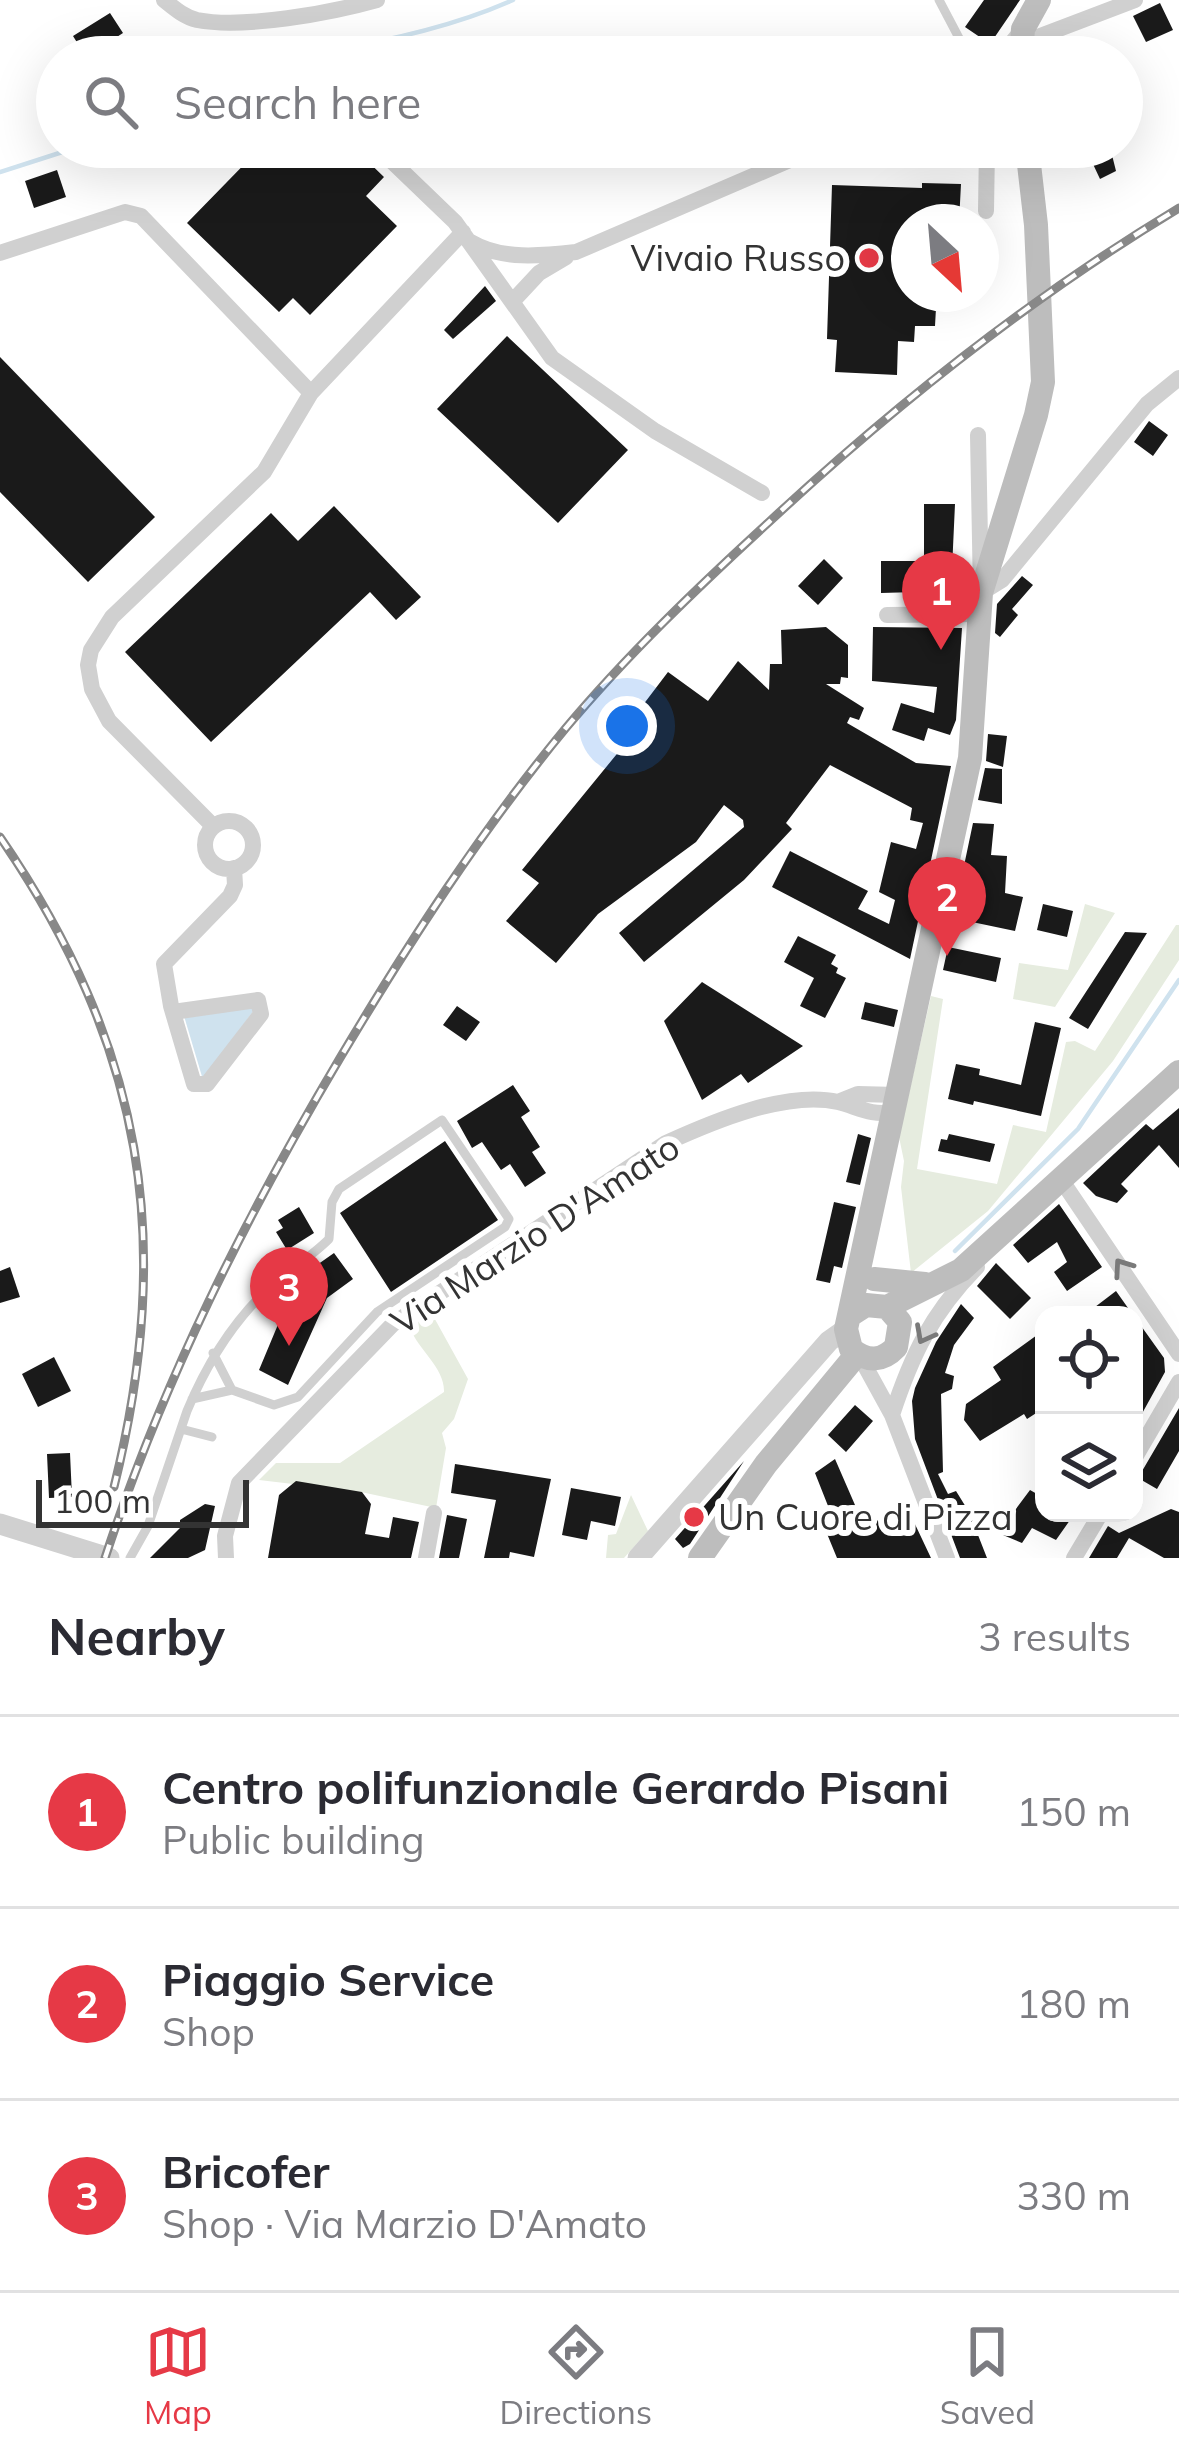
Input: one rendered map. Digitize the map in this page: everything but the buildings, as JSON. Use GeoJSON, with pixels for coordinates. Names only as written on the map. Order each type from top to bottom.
{"type":"FeatureCollection","features":[{"type":"Feature","properties":{"kind":"main road"},"geometry":{"type":"LineString","coordinates":[[1022,36],[1039,0]]}},
{"type":"Feature","properties":{"kind":"main road"},"geometry":{"type":"LineString","coordinates":[[854,1341],[853,1285],[970,758],[980,603],[1042,382],[1029,168]]}},
{"type":"Feature","properties":{"kind":"main road"},"geometry":{"type":"LineString","coordinates":[[700,1558],[854,1341],[866,1305],[885,1306],[961,1270],[1179,1072]]}},
{"type":"Feature","properties":{"kind":"main road"},"geometry":{"type":"LineString","coordinates":[[854,1341],[882,1358],[900,1339],[899,1322],[885,1306],[861,1250]]}},
{"type":"Feature","properties":{"kind":"main road"},"geometry":{"type":"LineString","coordinates":[[874,1279],[939,1283]]}},
{"type":"Feature","properties":{"kind":"street"},"geometry":{"type":"LineString","coordinates":[[164,0],[196,20],[222,21],[289,18],[377,0]]}},
{"type":"Feature","properties":{"kind":"street"},"geometry":{"type":"LineString","coordinates":[[1045,36],[1135,0]]}},
{"type":"Feature","properties":{"kind":"street"},"geometry":{"type":"LineString","coordinates":[[398,168],[466,237],[537,341],[574,377],[762,493]]}},
{"type":"Feature","properties":{"kind":"street"},"geometry":{"type":"LineString","coordinates":[[512,302],[539,273],[576,251],[771,168]]}},
{"type":"Feature","properties":{"kind":"street"},"geometry":{"type":"LineString","coordinates":[[986,204],[987,168]]}},
{"type":"Feature","properties":{"kind":"street"},"geometry":{"type":"LineString","coordinates":[[0,254],[125,212],[141,216],[311,393]]}},
{"type":"Feature","properties":{"kind":"street"},"geometry":{"type":"LineString","coordinates":[[466,237],[487,251],[544,256],[576,251]]}},
{"type":"Feature","properties":{"kind":"street"},"geometry":{"type":"LineString","coordinates":[[213,826],[109,722],[92,688],[92,650],[112,617],[265,472],[311,393],[466,237]]}},
{"type":"Feature","properties":{"kind":"street"},"geometry":{"type":"LineString","coordinates":[[887,615],[980,603],[1147,404],[1179,379]]}},
{"type":"Feature","properties":{"kind":"street"},"geometry":{"type":"LineString","coordinates":[[978,435],[980,603]]}},
{"type":"Feature","properties":{"kind":"street"},"geometry":{"type":"LineString","coordinates":[[994,547],[1024,552]]}},
{"type":"Feature","properties":{"kind":"street"},"geometry":{"type":"LineString","coordinates":[[236,821],[253,838],[248,861],[234,868],[218,866],[207,855],[205,840],[213,826],[236,821]]}},
{"type":"Feature","properties":{"kind":"street"},"geometry":{"type":"LineString","coordinates":[[173,1012],[258,1000],[261,1013],[220,1066],[200,1087],[194,1084],[173,1012],[164,964],[230,896],[234,868]]}},
{"type":"Feature","properties":{"kind":"street","name":"Via Marzio D'Amato"},"geometry":{"type":"LineString","coordinates":[[226,1558],[225,1536],[239,1483],[370,1333],[429,1289],[511,1234],[701,1127],[789,1103],[838,1102],[858,1094],[895,1104]]}},
{"type":"Feature","properties":{"kind":"street"},"geometry":{"type":"LineString","coordinates":[[1151,1097],[1179,1100]]}},
{"type":"Feature","properties":{"kind":"street"},"geometry":{"type":"LineString","coordinates":[[1062,1181],[1179,1354]]}},
{"type":"Feature","properties":{"kind":"street"},"geometry":{"type":"LineString","coordinates":[[892,1415],[919,1343],[938,1309],[1025,1214]]}},
{"type":"Feature","properties":{"kind":"street"},"geometry":{"type":"LineString","coordinates":[[638,1558],[805,1370],[854,1341],[892,1415],[947,1558]]}},
{"type":"Feature","properties":{"kind":"street"},"geometry":{"type":"LineString","coordinates":[[1143,1444],[1179,1382]]}},
{"type":"Feature","properties":{"kind":"street"},"geometry":{"type":"LineString","coordinates":[[426,1558],[434,1513]]}},
{"type":"Feature","properties":{"kind":"street"},"geometry":{"type":"LineString","coordinates":[[1074,1558],[1096,1522]]}},
{"type":"Feature","properties":{"kind":"street"},"geometry":{"type":"LineString","coordinates":[[0,1524],[109,1558]]}},
{"type":"Feature","properties":{"kind":"lane"},"geometry":{"type":"LineString","coordinates":[[940,0],[958,36]]}},
{"type":"Feature","properties":{"kind":"lane"},"geometry":{"type":"LineString","coordinates":[[130,1558],[148,1526],[192,1399],[213,1354],[272,1285],[329,1239],[332,1202],[340,1189],[442,1120],[508,1219],[511,1234]]}},
{"type":"Feature","properties":{"kind":"lane"},"geometry":{"type":"LineString","coordinates":[[213,1354],[232,1390]]}},
{"type":"Feature","properties":{"kind":"lane"},"geometry":{"type":"LineString","coordinates":[[192,1399],[232,1390],[274,1406],[298,1397],[331,1374]]}},
{"type":"Feature","properties":{"kind":"lane"},"geometry":{"type":"LineString","coordinates":[[181,1429],[212,1437]]}},
{"type":"Feature","properties":{"kind":"shaded area"},"geometry":{"type":"Polygon","coordinates":[[[1085,904],[1115,913],[1055,1007],[1013,999],[1019,963],[1068,970],[1085,904]]]}},
{"type":"Feature","properties":{"kind":"shaded area"},"geometry":{"type":"Polygon","coordinates":[[[1176,925],[1179,960],[1113,1061],[988,1211],[911,1273],[899,1137],[931,996],[943,999],[917,1169],[997,1184],[1013,1125],[1046,1132],[1066,1042],[1075,1041],[1095,1051],[1176,925]]]}},
{"type":"Feature","properties":{"kind":"shaded area"},"geometry":{"type":"Polygon","coordinates":[[[431,1312],[468,1379],[454,1419],[442,1433],[446,1448],[436,1508],[361,1492],[259,1480],[276,1463],[340,1463],[444,1392],[440,1375],[410,1328],[431,1312]]]}},
{"type":"Feature","properties":{"kind":"shaded area"},"geometry":{"type":"Polygon","coordinates":[[[631,1495],[648,1531],[624,1558],[606,1558],[608,1535],[616,1534],[631,1495]]]}},
{"type":"Feature","properties":{"kind":"water"},"geometry":{"type":"Polygon","coordinates":[[[257,1006],[203,1080],[184,1016],[257,1006]]]}},
{"type":"Feature","properties":{"kind":"waterway"},"geometry":{"type":"LineString","coordinates":[[398,36],[513,0]]}},
{"type":"Feature","properties":{"kind":"waterway"},"geometry":{"type":"LineString","coordinates":[[0,172],[36,160]]}},
{"type":"Feature","properties":{"kind":"waterway"},"geometry":{"type":"LineString","coordinates":[[955,1251],[1078,1129],[1179,980]]}},
{"type":"Feature","properties":{"kind":"railway"},"geometry":{"type":"LineString","coordinates":[[105,1558],[180,1364],[271,1179],[419,931],[534,768],[664,622],[865,436],[1017,316],[1179,208]]}},
{"type":"Feature","properties":{"kind":"railway"},"geometry":{"type":"LineString","coordinates":[[0,837],[49,915],[87,992],[115,1070],[134,1148],[143,1228],[142,1311],[133,1397],[114,1487]]}},
{"type":"Feature","properties":{"kind":"place","name":"Vivaio Russo"},"geometry":{"type":"Point","coordinates":[869,258]}},
{"type":"Feature","properties":{"kind":"place","name":"Centro polifunzionale Gerardo Pisani"},"geometry":{"type":"Point","coordinates":[941,650]}},
{"type":"Feature","properties":{"kind":"place","name":"Piaggio Service"},"geometry":{"type":"Point","coordinates":[947,956]}},
{"type":"Feature","properties":{"kind":"place","name":"Bricofer"},"geometry":{"type":"Point","coordinates":[289,1346]}},
{"type":"Feature","properties":{"kind":"place","name":"Un Cuore di Pizza"},"geometry":{"type":"Point","coordinates":[694,1517]}}]}
